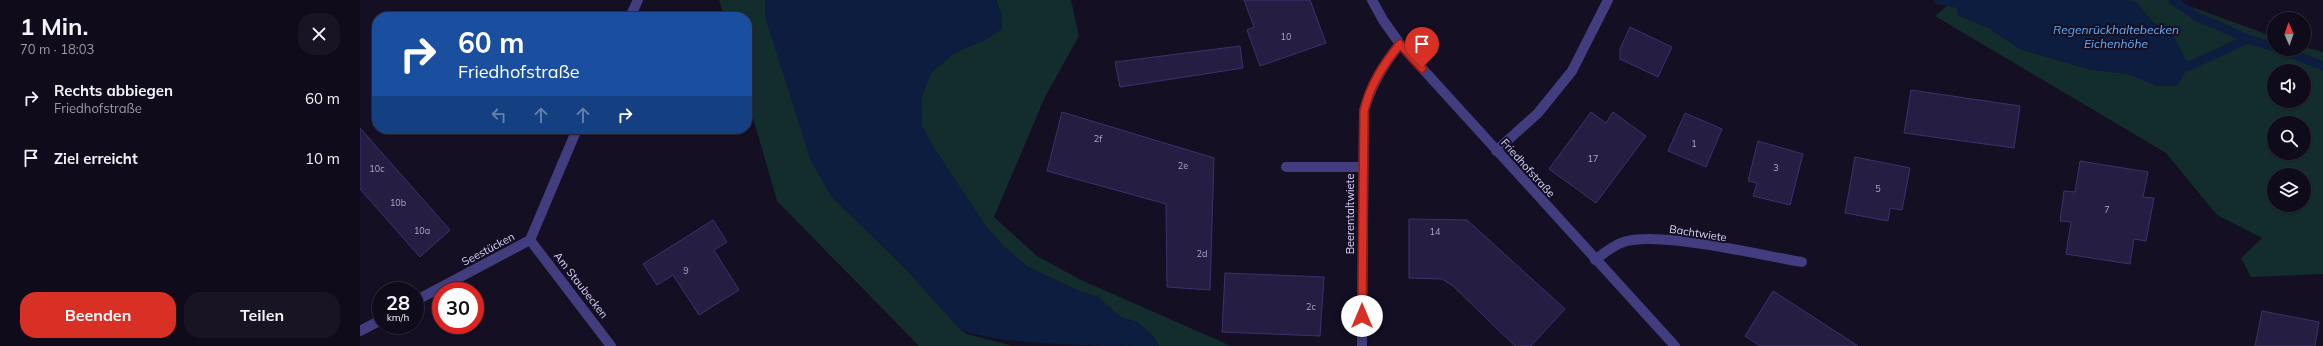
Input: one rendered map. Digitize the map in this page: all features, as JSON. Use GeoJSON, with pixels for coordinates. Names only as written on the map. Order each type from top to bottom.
{"type":"FeatureCollection","features":[{"type":"Feature","properties":{"kind":"street"},"geometry":{"type":"LineString","coordinates":[[632,12],[638,0]]}},
{"type":"Feature","properties":{"kind":"street","name":"Friedhofstraße"},"geometry":{"type":"LineString","coordinates":[[1372,0],[1383,20],[1400,44],[1595,260],[1675,346]]}},
{"type":"Feature","properties":{"kind":"street"},"geometry":{"type":"LineString","coordinates":[[1496,151],[1538,113],[1572,71],[1608,0]]}},
{"type":"Feature","properties":{"kind":"street","name":"Beerentaltwiete"},"geometry":{"type":"LineString","coordinates":[[1362,346],[1362,164],[1364,111],[1369,91],[1386,61],[1400,44]]}},
{"type":"Feature","properties":{"kind":"street","name":"Seestücken"},"geometry":{"type":"LineString","coordinates":[[424,296],[530,240],[575,134]]}},
{"type":"Feature","properties":{"kind":"street"},"geometry":{"type":"LineString","coordinates":[[1286,167],[1362,164]]}},
{"type":"Feature","properties":{"kind":"street","name":"Bachtwiete"},"geometry":{"type":"LineString","coordinates":[[1595,260],[1621,243],[1641,239],[1668,240],[1802,262]]}},
{"type":"Feature","properties":{"kind":"street","name":"Am Staubecken"},"geometry":{"type":"LineString","coordinates":[[530,240],[611,346]]}},
{"type":"Feature","properties":{"kind":"street"},"geometry":{"type":"LineString","coordinates":[[360,331],[372,325]]}},
{"type":"Feature","properties":{"kind":"green space"},"geometry":{"type":"Polygon","coordinates":[[[719,0],[765,0],[766,20],[831,196],[904,267],[960,329],[967,334],[1013,346],[919,346],[777,201],[752,114],[752,12],[723,12],[719,0]]]}},
{"type":"Feature","properties":{"kind":"green space"},"geometry":{"type":"Polygon","coordinates":[[[996,0],[1071,0],[1079,36],[1045,97],[994,217],[1037,256],[1079,279],[1231,346],[1159,346],[1153,336],[1137,322],[1120,317],[1098,297],[1081,292],[1028,267],[1003,246],[985,225],[932,146],[922,126],[921,98],[931,73],[954,53],[987,39],[1002,17],[996,0]]]}},
{"type":"Feature","properties":{"kind":"green space"},"geometry":{"type":"Polygon","coordinates":[[[1954,0],[1962,0],[1957,2],[1958,15],[1989,28],[2020,49],[2088,69],[2128,74],[2158,86],[2173,35],[2152,22],[2137,3],[2127,0],[2173,0],[2267,34],[2267,56],[2311,56],[2311,49],[2323,52],[2323,274],[2251,277],[2241,258],[2262,238],[2217,215],[2166,153],[1935,16],[1954,0]]]}},
{"type":"Feature","properties":{"kind":"water"},"geometry":{"type":"Polygon","coordinates":[[[765,0],[996,0],[1002,17],[1002,29],[987,39],[954,53],[931,73],[921,98],[922,126],[933,146],[985,225],[1003,246],[1028,267],[1081,292],[1098,297],[1120,317],[1137,322],[1153,336],[1159,346],[1085,345],[1027,342],[977,335],[960,329],[904,267],[831,196],[811,161],[766,20],[765,0]]]}},
{"type":"Feature","properties":{"kind":"water","name":"Regenrückhaltebecken Eichenhöhe"},"geometry":{"type":"Polygon","coordinates":[[[1962,0],[2127,0],[2137,3],[2152,22],[2173,35],[2189,66],[2177,86],[2158,86],[2128,74],[2088,69],[2020,49],[1989,28],[1958,15],[1957,2],[1962,0]]]}},
{"type":"Feature","properties":{"kind":"building"},"geometry":{"type":"Polygon","coordinates":[[[1244,0],[1310,0],[1326,43],[1260,66],[1247,30],[1254,27],[1244,0]]]}},
{"type":"Feature","properties":{"kind":"building"},"geometry":{"type":"Polygon","coordinates":[[[1630,27],[1672,47],[1658,77],[1620,59],[1620,49],[1630,27]]]}},
{"type":"Feature","properties":{"kind":"building"},"geometry":{"type":"Polygon","coordinates":[[[1240,46],[1243,68],[1120,87],[1115,62],[1240,46]]]}},
{"type":"Feature","properties":{"kind":"building"},"geometry":{"type":"Polygon","coordinates":[[[1911,90],[2020,106],[2014,148],[1904,133],[1911,90]]]}},
{"type":"Feature","properties":{"kind":"building"},"geometry":{"type":"Polygon","coordinates":[[[1062,112],[1214,158],[1210,290],[1167,287],[1166,204],[1047,171],[1062,112]]]}},
{"type":"Feature","properties":{"kind":"building"},"geometry":{"type":"Polygon","coordinates":[[[1591,112],[1606,123],[1613,112],[1646,136],[1596,203],[1549,169],[1591,112]]]}},
{"type":"Feature","properties":{"kind":"building"},"geometry":{"type":"Polygon","coordinates":[[[1685,113],[1722,129],[1706,167],[1668,151],[1685,113]]]}},
{"type":"Feature","properties":{"kind":"building"},"geometry":{"type":"Polygon","coordinates":[[[360,128],[450,230],[420,257],[360,189],[360,128]]]}},
{"type":"Feature","properties":{"kind":"building"},"geometry":{"type":"Polygon","coordinates":[[[1758,141],[1803,154],[1790,205],[1753,196],[1757,183],[1748,181],[1758,141]]]}},
{"type":"Feature","properties":{"kind":"building"},"geometry":{"type":"Polygon","coordinates":[[[1855,157],[1910,168],[1902,210],[1890,208],[1888,221],[1845,213],[1855,157]]]}},
{"type":"Feature","properties":{"kind":"building"},"geometry":{"type":"Polygon","coordinates":[[[2080,161],[2148,172],[2143,197],[2154,198],[2146,241],[2134,239],[2130,264],[2066,254],[2071,222],[2060,221],[2064,191],[2075,192],[2080,161]]]}},
{"type":"Feature","properties":{"kind":"building"},"geometry":{"type":"Polygon","coordinates":[[[1409,219],[1467,220],[1565,309],[1531,346],[1515,346],[1453,286],[1442,279],[1409,278],[1409,219]]]}},
{"type":"Feature","properties":{"kind":"building"},"geometry":{"type":"Polygon","coordinates":[[[713,220],[727,242],[714,250],[739,290],[699,315],[673,275],[657,285],[643,264],[713,220]]]}},
{"type":"Feature","properties":{"kind":"building"},"geometry":{"type":"Polygon","coordinates":[[[1225,273],[1324,277],[1320,336],[1222,332],[1225,273]]]}},
{"type":"Feature","properties":{"kind":"building"},"geometry":{"type":"Polygon","coordinates":[[[1773,291],[1858,346],[1760,346],[1745,336],[1773,291]]]}},
{"type":"Feature","properties":{"kind":"building"},"geometry":{"type":"Polygon","coordinates":[[[2262,311],[2319,322],[2315,346],[2255,346],[2262,311]]]}},
{"type":"Feature","properties":{"kind":"waterway"},"geometry":{"type":"LineString","coordinates":[[1938,0],[1968,5]]}},
{"type":"Feature","properties":{"kind":"waterway"},"geometry":{"type":"LineString","coordinates":[[2173,0],[2198,17],[2248,39]]}},
{"type":"Feature","properties":{"kind":"waterway"},"geometry":{"type":"LineString","coordinates":[[2177,63],[2189,66],[2248,39],[2267,45]]}},
{"type":"Feature","properties":{"kind":"waterway"},"geometry":{"type":"LineString","coordinates":[[2298,56],[2323,66]]}},
{"type":"Feature","properties":{"kind":"route"},"geometry":{"type":"LineString","coordinates":[[1362,316],[1362,167],[1364,111],[1369,91],[1386,61],[1400,44],[1422,68]]}}]}
